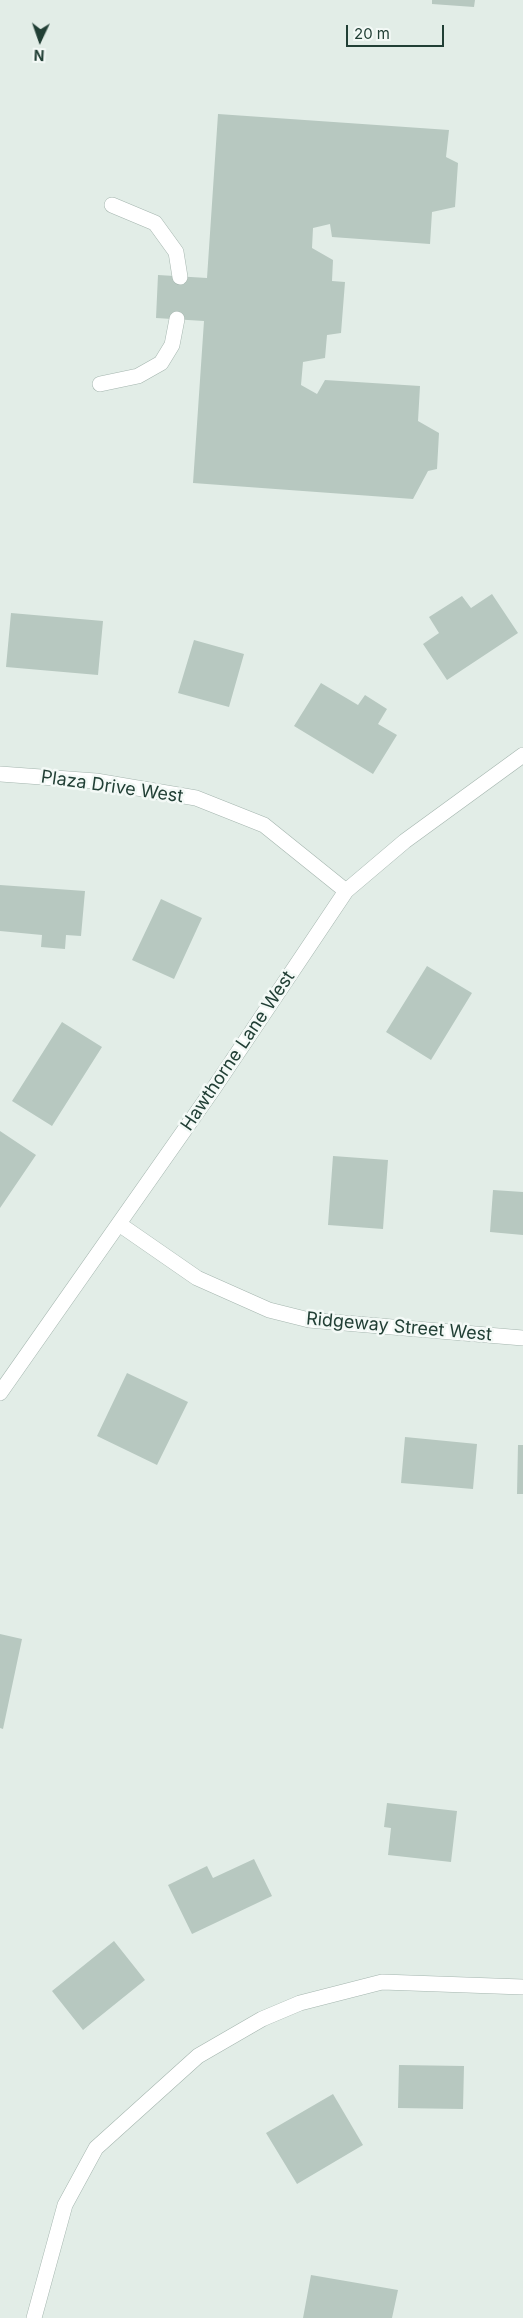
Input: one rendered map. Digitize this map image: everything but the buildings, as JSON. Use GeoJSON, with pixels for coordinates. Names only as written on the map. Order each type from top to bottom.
{"type":"FeatureCollection","features":[{"type":"Feature","properties":{"kind":"street"},"geometry":{"type":"LineString","coordinates":[[112,205],[155,223],[176,252],[180,277]]}},
{"type":"Feature","properties":{"kind":"street"},"geometry":{"type":"LineString","coordinates":[[100,384],[138,376],[161,363],[172,345],[176,319]]}},
{"type":"Feature","properties":{"kind":"street","name":"Hawthorne Lane West"},"geometry":{"type":"LineString","coordinates":[[0,1393],[214,1088],[346,891],[405,841],[523,755]]}},
{"type":"Feature","properties":{"kind":"street","name":"Plaza Drive West"},"geometry":{"type":"LineString","coordinates":[[0,774],[96,781],[196,798],[264,826],[346,891]]}},
{"type":"Feature","properties":{"kind":"street","name":"Ridgeway Street West"},"geometry":{"type":"LineString","coordinates":[[119,1224],[197,1278],[269,1310],[309,1320],[523,1338]]}},
{"type":"Feature","properties":{"kind":"street"},"geometry":{"type":"LineString","coordinates":[[34,2318],[65,2205],[96,2148],[198,2056],[262,2019],[300,2003],[382,1982],[523,1987]]}}]}
